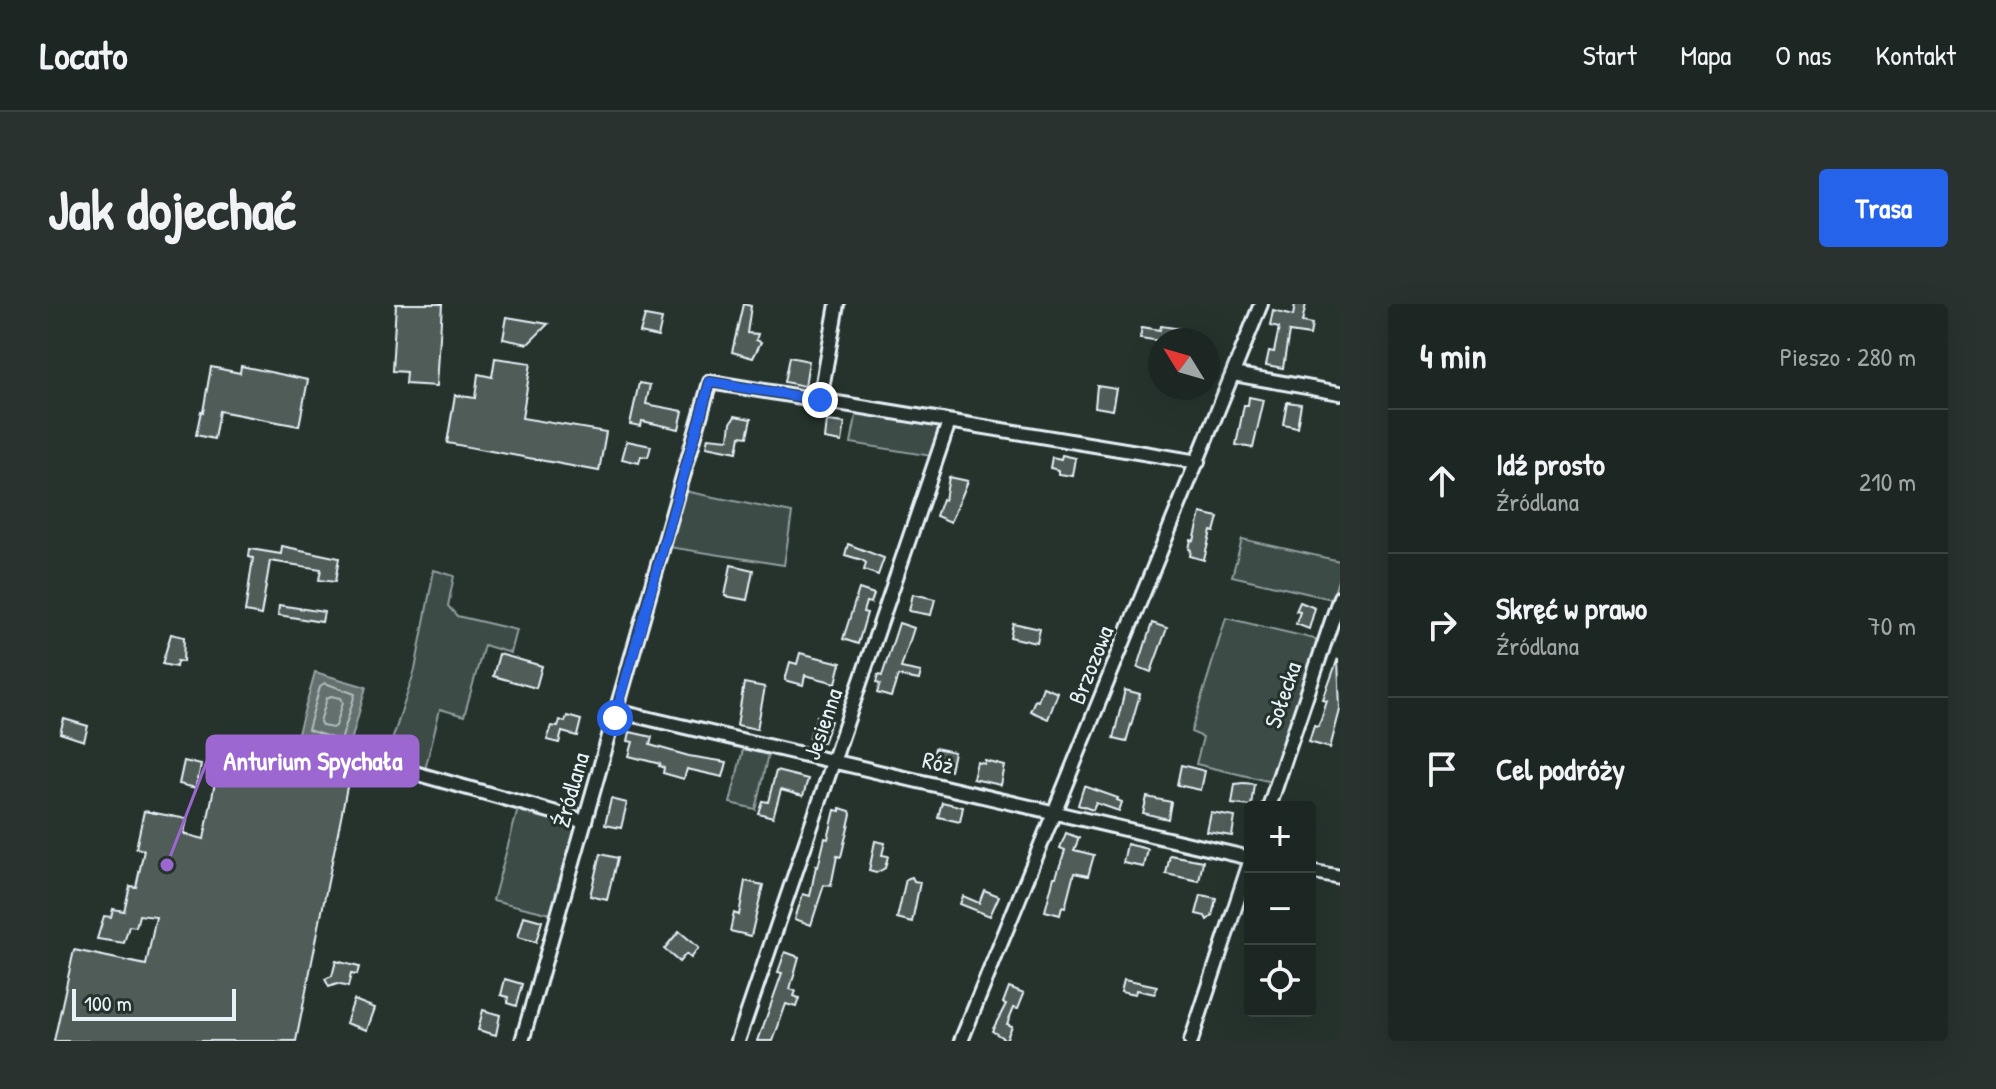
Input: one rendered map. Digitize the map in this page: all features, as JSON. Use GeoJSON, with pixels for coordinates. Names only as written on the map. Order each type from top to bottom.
{"type":"FeatureCollection","features":[{"type":"Feature","properties":{"kind":"street"},"geometry":{"type":"LineString","coordinates":[[820,400],[837,304]]}},
{"type":"Feature","properties":{"kind":"street","name":"Brzozowa"},"geometry":{"type":"LineString","coordinates":[[961,1041],[1261,304]]}},
{"type":"Feature","properties":{"kind":"street"},"geometry":{"type":"LineString","coordinates":[[1233,374],[1340,393]]}},
{"type":"Feature","properties":{"kind":"street","name":"Źródlana"},"geometry":{"type":"LineString","coordinates":[[522,1041],[710,382],[1198,462]]}},
{"type":"Feature","properties":{"kind":"street","name":"Jesienna"},"geometry":{"type":"LineString","coordinates":[[738,1041],[949,422]]}},
{"type":"Feature","properties":{"kind":"street","name":"Sołecka"},"geometry":{"type":"LineString","coordinates":[[1271,801],[1340,597]]}},
{"type":"Feature","properties":{"kind":"street","name":"Róż"},"geometry":{"type":"LineString","coordinates":[[616,711],[1244,859]]}},
{"type":"Feature","properties":{"kind":"street"},"geometry":{"type":"LineString","coordinates":[[379,763],[585,821]]}},
{"type":"Feature","properties":{"kind":"street"},"geometry":{"type":"LineString","coordinates":[[1316,872],[1340,877]]}},
{"type":"Feature","properties":{"kind":"street"},"geometry":{"type":"LineString","coordinates":[[1191,1041],[1246,873]]}},
{"type":"Feature","properties":{"kind":"shaded area"},"geometry":{"type":"Polygon","coordinates":[[[857,411],[941,425],[931,456],[851,443],[857,411]]]}},
{"type":"Feature","properties":{"kind":"shaded area"},"geometry":{"type":"Polygon","coordinates":[[[685,491],[792,513],[784,565],[669,547],[685,491]]]}},
{"type":"Feature","properties":{"kind":"shaded area"},"geometry":{"type":"Polygon","coordinates":[[[1242,539],[1340,561],[1340,574],[1332,599],[1232,576],[1242,539]]]}},
{"type":"Feature","properties":{"kind":"shaded area"},"geometry":{"type":"Polygon","coordinates":[[[434,570],[454,576],[448,606],[457,616],[517,630],[511,653],[484,645],[464,716],[440,709],[424,774],[386,759],[415,670],[434,570]]]}},
{"type":"Feature","properties":{"kind":"shaded area"},"geometry":{"type":"Polygon","coordinates":[[[1226,618],[1319,640],[1272,782],[1196,764],[1203,737],[1191,732],[1226,618]]]}},
{"type":"Feature","properties":{"kind":"shaded area"},"geometry":{"type":"Polygon","coordinates":[[[743,749],[768,755],[755,809],[730,803],[743,749]]]}},
{"type":"Feature","properties":{"kind":"shaded area"},"geometry":{"type":"Polygon","coordinates":[[[518,809],[578,826],[551,914],[493,900],[518,809]]]}},
{"type":"Feature","properties":{"kind":"water"},"geometry":{"type":"Polygon","coordinates":[[[315,672],[366,687],[348,752],[297,737],[315,672]]]}},
{"type":"Feature","properties":{"kind":"building"},"geometry":{"type":"Polygon","coordinates":[[[396,304],[442,304],[437,386],[405,384],[406,372],[392,371],[396,304]]]}},
{"type":"Feature","properties":{"kind":"building"},"geometry":{"type":"Polygon","coordinates":[[[743,304],[751,306],[747,333],[758,334],[756,340],[761,342],[753,358],[732,352],[743,304]]]}},
{"type":"Feature","properties":{"kind":"building"},"geometry":{"type":"Polygon","coordinates":[[[1295,304],[1306,304],[1302,322],[1312,324],[1310,335],[1289,332],[1283,368],[1266,365],[1269,351],[1274,352],[1279,328],[1270,326],[1273,311],[1293,316],[1295,304]]]}},
{"type":"Feature","properties":{"kind":"building"},"geometry":{"type":"Polygon","coordinates":[[[645,316],[662,319],[658,337],[640,333],[645,316]]]}},
{"type":"Feature","properties":{"kind":"building"},"geometry":{"type":"Polygon","coordinates":[[[507,317],[548,324],[528,344],[503,339],[507,317]]]}},
{"type":"Feature","properties":{"kind":"building"},"geometry":{"type":"Polygon","coordinates":[[[1142,327],[1148,328],[1148,339],[1140,338],[1142,327]]]}},
{"type":"Feature","properties":{"kind":"building"},"geometry":{"type":"Polygon","coordinates":[[[789,357],[809,361],[805,386],[784,382],[789,357]]]}},
{"type":"Feature","properties":{"kind":"building"},"geometry":{"type":"Polygon","coordinates":[[[495,358],[531,363],[522,418],[606,432],[599,471],[447,443],[455,395],[475,398],[478,374],[492,377],[495,358]]]}},
{"type":"Feature","properties":{"kind":"building"},"geometry":{"type":"Polygon","coordinates":[[[241,366],[308,380],[299,426],[219,411],[214,439],[196,435],[211,367],[240,373],[241,366]]]}},
{"type":"Feature","properties":{"kind":"building"},"geometry":{"type":"Polygon","coordinates":[[[639,383],[650,385],[646,404],[683,411],[679,429],[642,421],[641,426],[630,424],[639,383]]]}},
{"type":"Feature","properties":{"kind":"building"},"geometry":{"type":"Polygon","coordinates":[[[1097,386],[1117,389],[1113,410],[1095,407],[1097,386]]]}},
{"type":"Feature","properties":{"kind":"building"},"geometry":{"type":"Polygon","coordinates":[[[1249,397],[1264,400],[1253,448],[1236,445],[1244,405],[1248,405],[1249,397]]]}},
{"type":"Feature","properties":{"kind":"building"},"geometry":{"type":"Polygon","coordinates":[[[1287,402],[1301,404],[1297,427],[1283,424],[1287,402]]]}},
{"type":"Feature","properties":{"kind":"building"},"geometry":{"type":"Polygon","coordinates":[[[735,416],[751,419],[747,437],[740,436],[737,452],[707,446],[709,437],[729,439],[735,416]]]}},
{"type":"Feature","properties":{"kind":"building"},"geometry":{"type":"Polygon","coordinates":[[[827,421],[845,423],[842,442],[825,439],[827,421]]]}},
{"type":"Feature","properties":{"kind":"building"},"geometry":{"type":"Polygon","coordinates":[[[627,441],[651,446],[648,457],[641,456],[639,463],[622,459],[627,441]]]}},
{"type":"Feature","properties":{"kind":"building"},"geometry":{"type":"Polygon","coordinates":[[[1062,455],[1076,458],[1073,476],[1059,474],[1059,470],[1050,468],[1052,457],[1061,459],[1062,455]]]}},
{"type":"Feature","properties":{"kind":"building"},"geometry":{"type":"Polygon","coordinates":[[[949,477],[968,481],[951,522],[936,516],[942,499],[945,500],[949,477]]]}},
{"type":"Feature","properties":{"kind":"building"},"geometry":{"type":"Polygon","coordinates":[[[1201,513],[1218,517],[1204,560],[1190,556],[1189,549],[1201,513]]]}},
{"type":"Feature","properties":{"kind":"building"},"geometry":{"type":"Polygon","coordinates":[[[848,544],[884,558],[878,575],[864,570],[866,563],[862,560],[845,555],[848,544]]]}},
{"type":"Feature","properties":{"kind":"building"},"geometry":{"type":"Polygon","coordinates":[[[282,546],[339,558],[335,582],[319,580],[321,569],[270,561],[261,615],[245,612],[253,558],[249,557],[250,549],[281,554],[282,546]]]}},
{"type":"Feature","properties":{"kind":"building"},"geometry":{"type":"Polygon","coordinates":[[[731,565],[753,570],[747,600],[725,596],[731,565]]]}},
{"type":"Feature","properties":{"kind":"building"},"geometry":{"type":"Polygon","coordinates":[[[859,589],[874,594],[871,603],[866,602],[863,612],[867,613],[858,644],[843,639],[859,589]]]}},
{"type":"Feature","properties":{"kind":"building"},"geometry":{"type":"Polygon","coordinates":[[[913,594],[935,599],[931,615],[909,611],[913,594]]]}},
{"type":"Feature","properties":{"kind":"building"},"geometry":{"type":"Polygon","coordinates":[[[1300,602],[1315,608],[1309,629],[1296,624],[1300,602]]]}},
{"type":"Feature","properties":{"kind":"building"},"geometry":{"type":"Polygon","coordinates":[[[279,605],[324,612],[322,622],[278,615],[279,605]]]}},
{"type":"Feature","properties":{"kind":"building"},"geometry":{"type":"Polygon","coordinates":[[[899,623],[914,628],[901,668],[921,672],[919,680],[898,676],[891,697],[877,693],[880,684],[876,683],[878,675],[882,676],[899,623]]]}},
{"type":"Feature","properties":{"kind":"building"},"geometry":{"type":"Polygon","coordinates":[[[1013,623],[1040,629],[1037,643],[1010,637],[1013,623]]]}},
{"type":"Feature","properties":{"kind":"building"},"geometry":{"type":"Polygon","coordinates":[[[1152,623],[1167,628],[1151,672],[1138,667],[1152,623]]]}},
{"type":"Feature","properties":{"kind":"building"},"geometry":{"type":"Polygon","coordinates":[[[171,634],[184,637],[183,662],[177,661],[176,667],[162,664],[171,634]]]}},
{"type":"Feature","properties":{"kind":"building"},"geometry":{"type":"Polygon","coordinates":[[[800,653],[841,663],[836,683],[805,675],[803,685],[785,680],[790,662],[797,664],[800,653]]]}},
{"type":"Feature","properties":{"kind":"building"},"geometry":{"type":"Polygon","coordinates":[[[499,654],[542,666],[536,688],[493,676],[499,654]]]}},
{"type":"Feature","properties":{"kind":"building"},"geometry":{"type":"Polygon","coordinates":[[[1338,658],[1340,710],[1330,748],[1309,742],[1314,726],[1318,727],[1321,720],[1327,701],[1323,700],[1338,658]]]}},
{"type":"Feature","properties":{"kind":"building"},"geometry":{"type":"Polygon","coordinates":[[[744,683],[765,687],[757,729],[737,725],[744,683]]]}},
{"type":"Feature","properties":{"kind":"building"},"geometry":{"type":"Polygon","coordinates":[[[1043,687],[1058,693],[1048,719],[1030,711],[1043,687]]]}},
{"type":"Feature","properties":{"kind":"building"},"geometry":{"type":"Polygon","coordinates":[[[1125,690],[1140,694],[1126,742],[1113,739],[1125,690]]]}},
{"type":"Feature","properties":{"kind":"building"},"geometry":{"type":"Polygon","coordinates":[[[567,716],[581,720],[577,736],[562,732],[559,743],[547,740],[552,726],[558,727],[560,720],[565,722],[567,716]]]}},
{"type":"Feature","properties":{"kind":"building"},"geometry":{"type":"Polygon","coordinates":[[[817,716],[831,721],[823,743],[809,738],[817,716]]]}},
{"type":"Feature","properties":{"kind":"building"},"geometry":{"type":"Polygon","coordinates":[[[64,719],[88,726],[84,741],[60,733],[64,719]]]}},
{"type":"Feature","properties":{"kind":"building"},"geometry":{"type":"Polygon","coordinates":[[[630,732],[652,737],[650,745],[727,762],[723,777],[687,769],[684,779],[663,773],[664,768],[660,764],[629,756],[633,742],[628,741],[630,732]]]}},
{"type":"Feature","properties":{"kind":"building"},"geometry":{"type":"Polygon","coordinates":[[[223,741],[351,767],[296,1041],[54,1041],[74,950],[146,965],[156,917],[139,915],[136,927],[129,926],[124,943],[97,939],[104,916],[111,917],[113,909],[124,911],[130,886],[136,887],[144,850],[136,848],[144,811],[187,819],[184,834],[204,839],[223,741]]]}},
{"type":"Feature","properties":{"kind":"building"},"geometry":{"type":"Polygon","coordinates":[[[935,748],[954,752],[950,770],[931,765],[935,748]]]}},
{"type":"Feature","properties":{"kind":"building"},"geometry":{"type":"Polygon","coordinates":[[[184,761],[201,765],[196,788],[179,784],[184,761]]]}},
{"type":"Feature","properties":{"kind":"building"},"geometry":{"type":"Polygon","coordinates":[[[985,761],[1005,766],[1001,785],[973,779],[977,762],[985,764],[985,761]]]}},
{"type":"Feature","properties":{"kind":"building"},"geometry":{"type":"Polygon","coordinates":[[[1181,765],[1205,771],[1201,790],[1177,785],[1181,765]]]}},
{"type":"Feature","properties":{"kind":"building"},"geometry":{"type":"Polygon","coordinates":[[[776,771],[808,779],[803,796],[781,790],[773,817],[758,813],[762,801],[768,802],[776,771]]]}},
{"type":"Feature","properties":{"kind":"building"},"geometry":{"type":"Polygon","coordinates":[[[1235,784],[1254,784],[1252,801],[1244,801],[1244,805],[1232,804],[1235,784]]]}},
{"type":"Feature","properties":{"kind":"building"},"geometry":{"type":"Polygon","coordinates":[[[1084,786],[1118,798],[1122,802],[1119,811],[1096,803],[1093,810],[1078,805],[1084,786]]]}},
{"type":"Feature","properties":{"kind":"building"},"geometry":{"type":"Polygon","coordinates":[[[1147,797],[1171,802],[1168,819],[1143,813],[1147,797]]]}},
{"type":"Feature","properties":{"kind":"building"},"geometry":{"type":"Polygon","coordinates":[[[611,799],[627,803],[621,828],[605,825],[611,799]]]}},
{"type":"Feature","properties":{"kind":"building"},"geometry":{"type":"Polygon","coordinates":[[[942,802],[963,807],[960,822],[938,817],[942,802]]]}},
{"type":"Feature","properties":{"kind":"building"},"geometry":{"type":"Polygon","coordinates":[[[840,808],[851,814],[841,857],[837,856],[831,886],[824,885],[811,925],[795,919],[803,894],[810,896],[825,838],[828,839],[835,810],[840,811],[840,808]]]}},
{"type":"Feature","properties":{"kind":"building"},"geometry":{"type":"Polygon","coordinates":[[[1211,813],[1235,817],[1232,836],[1207,832],[1211,813]]]}},
{"type":"Feature","properties":{"kind":"building"},"geometry":{"type":"Polygon","coordinates":[[[1066,833],[1079,838],[1074,850],[1094,855],[1088,876],[1074,873],[1065,908],[1062,907],[1060,915],[1045,911],[1065,850],[1060,848],[1066,833]]]}},
{"type":"Feature","properties":{"kind":"building"},"geometry":{"type":"Polygon","coordinates":[[[875,841],[885,843],[882,855],[888,856],[885,868],[876,873],[869,871],[875,841]]]}},
{"type":"Feature","properties":{"kind":"building"},"geometry":{"type":"Polygon","coordinates":[[[1127,844],[1148,849],[1144,867],[1123,863],[1127,844]]]}},
{"type":"Feature","properties":{"kind":"building"},"geometry":{"type":"Polygon","coordinates":[[[600,854],[617,858],[607,900],[590,896],[600,854]]]}},
{"type":"Feature","properties":{"kind":"building"},"geometry":{"type":"Polygon","coordinates":[[[1170,855],[1203,861],[1199,881],[1166,874],[1170,855]]]}},
{"type":"Feature","properties":{"kind":"building"},"geometry":{"type":"Polygon","coordinates":[[[912,877],[920,882],[912,922],[897,918],[906,879],[912,877]]]}},
{"type":"Feature","properties":{"kind":"building"},"geometry":{"type":"Polygon","coordinates":[[[745,881],[763,885],[751,936],[730,931],[734,913],[739,915],[745,881]]]}},
{"type":"Feature","properties":{"kind":"building"},"geometry":{"type":"Polygon","coordinates":[[[984,890],[999,896],[990,916],[960,904],[963,896],[979,903],[984,890]]]}},
{"type":"Feature","properties":{"kind":"building"},"geometry":{"type":"Polygon","coordinates":[[[1201,895],[1216,898],[1212,916],[1207,920],[1205,916],[1196,914],[1201,895]]]}},
{"type":"Feature","properties":{"kind":"building"},"geometry":{"type":"Polygon","coordinates":[[[524,916],[542,921],[536,942],[518,937],[524,916]]]}},
{"type":"Feature","properties":{"kind":"building"},"geometry":{"type":"Polygon","coordinates":[[[679,931],[699,948],[691,958],[686,954],[679,962],[664,949],[679,931]]]}},
{"type":"Feature","properties":{"kind":"building"},"geometry":{"type":"Polygon","coordinates":[[[785,952],[799,957],[790,989],[796,991],[794,996],[799,998],[796,1007],[786,1004],[773,1041],[758,1041],[782,973],[778,972],[785,952]]]}},
{"type":"Feature","properties":{"kind":"building"},"geometry":{"type":"Polygon","coordinates":[[[336,961],[359,967],[357,975],[351,974],[348,987],[337,984],[329,987],[325,979],[332,976],[336,961]]]}},
{"type":"Feature","properties":{"kind":"building"},"geometry":{"type":"Polygon","coordinates":[[[505,979],[522,984],[516,1006],[507,1003],[508,997],[501,995],[505,979]]]}},
{"type":"Feature","properties":{"kind":"building"},"geometry":{"type":"Polygon","coordinates":[[[1124,979],[1157,986],[1155,994],[1137,990],[1136,994],[1121,991],[1124,979]]]}},
{"type":"Feature","properties":{"kind":"building"},"geometry":{"type":"Polygon","coordinates":[[[1009,987],[1024,993],[1007,1024],[1012,1026],[1006,1040],[992,1031],[1006,1004],[1003,1003],[1009,987]]]}},
{"type":"Feature","properties":{"kind":"building"},"geometry":{"type":"Polygon","coordinates":[[[354,1000],[375,1008],[367,1030],[346,1023],[354,1000]]]}},
{"type":"Feature","properties":{"kind":"building"},"geometry":{"type":"Polygon","coordinates":[[[483,1010],[500,1015],[496,1035],[478,1030],[483,1010]]]}},
{"type":"Feature","properties":{"kind":"place","name":"Anturium Spychała"},"geometry":{"type":"Point","coordinates":[167,865]}},
{"type":"Feature","properties":{"kind":"route"},"geometry":{"type":"LineString","coordinates":[[615,718],[710,382],[820,400]]}}]}
